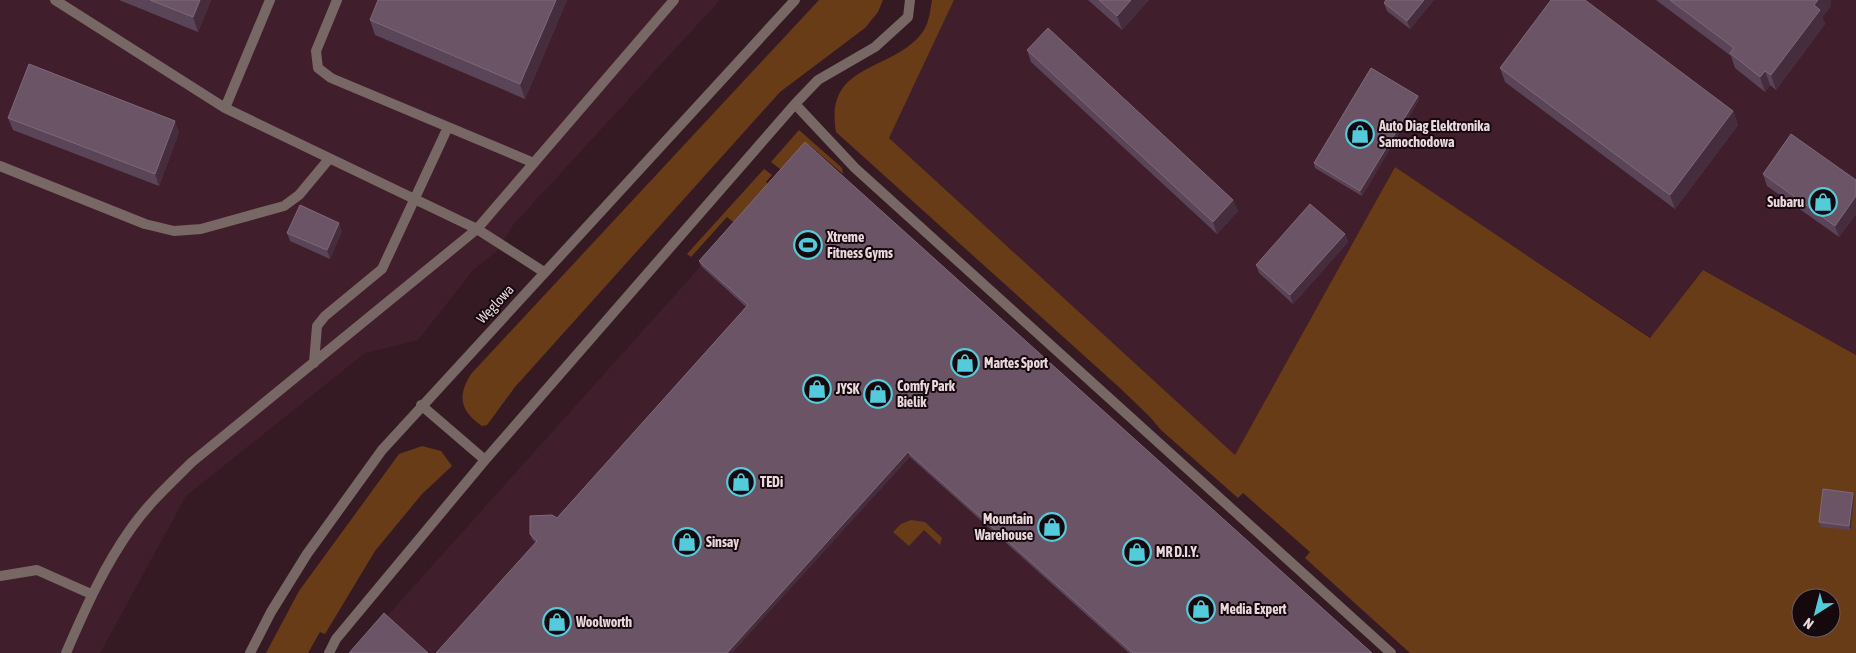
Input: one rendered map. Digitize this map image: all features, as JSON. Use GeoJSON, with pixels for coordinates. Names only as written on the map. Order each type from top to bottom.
{"type":"FeatureCollection","features":[{"type":"Feature","properties":{"kind":"street"},"geometry":{"type":"LineString","coordinates":[[55,0],[225,108],[413,200],[477,229],[544,272]]}},
{"type":"Feature","properties":{"kind":"street"},"geometry":{"type":"LineString","coordinates":[[225,108],[270,0]]}},
{"type":"Feature","properties":{"kind":"street"},"geometry":{"type":"LineString","coordinates":[[336,0],[316,51],[318,68],[331,78],[534,163]]}},
{"type":"Feature","properties":{"kind":"street"},"geometry":{"type":"LineString","coordinates":[[66,653],[91,594],[132,526],[159,495],[192,462],[477,229],[674,0]]}},
{"type":"Feature","properties":{"kind":"street","name":"Węglowa"},"geometry":{"type":"LineString","coordinates":[[250,653],[307,554],[382,450],[421,405],[795,0]]}},
{"type":"Feature","properties":{"kind":"street"},"geometry":{"type":"LineString","coordinates":[[329,653],[336,639],[485,460],[795,104],[818,80],[875,47],[908,17],[910,0]]}},
{"type":"Feature","properties":{"kind":"street"},"geometry":{"type":"LineString","coordinates":[[795,104],[855,168],[1391,653]]}},
{"type":"Feature","properties":{"kind":"street"},"geometry":{"type":"LineString","coordinates":[[314,363],[317,326],[324,316],[382,269],[448,127]]}},
{"type":"Feature","properties":{"kind":"street"},"geometry":{"type":"LineString","coordinates":[[0,166],[145,224],[174,230],[201,229],[284,206],[299,195],[329,159]]}},
{"type":"Feature","properties":{"kind":"street"},"geometry":{"type":"LineString","coordinates":[[421,405],[485,460]]}},
{"type":"Feature","properties":{"kind":"street"},"geometry":{"type":"LineString","coordinates":[[0,576],[37,570],[91,594]]}},
{"type":"Feature","properties":{"kind":"shaded area"},"geometry":{"type":"Polygon","coordinates":[[[0,0],[720,0],[513,225],[496,252],[474,269],[418,340],[365,353],[186,496],[100,653],[0,653],[0,0]]]}},
{"type":"Feature","properties":{"kind":"shaded area"},"geometry":{"type":"Polygon","coordinates":[[[819,0],[883,0],[878,12],[865,28],[780,92],[515,387],[487,425],[482,426],[469,415],[463,403],[464,389],[471,374],[819,0]]]}},
{"type":"Feature","properties":{"kind":"shaded area"},"geometry":{"type":"Polygon","coordinates":[[[932,0],[954,0],[889,138],[1235,455],[1395,167],[1650,338],[1703,270],[1856,355],[1856,653],[1410,653],[1305,558],[1310,552],[1243,493],[1238,498],[1161,430],[1121,389],[836,132],[835,109],[840,93],[850,80],[909,46],[922,33],[928,22],[932,0]]]}},
{"type":"Feature","properties":{"kind":"shaded area"},"geometry":{"type":"Polygon","coordinates":[[[954,0],[1856,0],[1856,355],[1703,270],[1651,338],[1395,167],[1235,455],[889,138],[954,0]]]}},
{"type":"Feature","properties":{"kind":"shaded area"},"geometry":{"type":"Polygon","coordinates":[[[799,130],[842,168],[843,174],[809,145],[784,172],[771,162],[799,130]]]}},
{"type":"Feature","properties":{"kind":"shaded area"},"geometry":{"type":"Polygon","coordinates":[[[764,169],[772,175],[766,182],[771,187],[737,225],[727,217],[691,257],[687,254],[764,169]]]}},
{"type":"Feature","properties":{"kind":"shaded area","name":"Comfy Park Bielik"},"geometry":{"type":"Polygon","coordinates":[[[701,266],[1369,653],[354,653],[701,266]]]}},
{"type":"Feature","properties":{"kind":"shaded area"},"geometry":{"type":"Polygon","coordinates":[[[422,446],[441,451],[452,466],[422,494],[375,551],[325,634],[320,632],[308,653],[266,653],[299,591],[399,454],[422,446]]]}},
{"type":"Feature","properties":{"kind":"shaded area"},"geometry":{"type":"Polygon","coordinates":[[[911,520],[925,522],[942,538],[940,545],[924,530],[909,546],[893,532],[901,524],[911,520]]]}},
{"type":"Feature","properties":{"kind":"building"},"geometry":{"type":"Polygon","coordinates":[[[150,0],[200,0],[193,17],[150,0]]]}},
{"type":"Feature","properties":{"kind":"building"},"geometry":{"type":"Polygon","coordinates":[[[378,0],[556,0],[520,84],[370,20],[378,0]]]}},
{"type":"Feature","properties":{"kind":"building"},"geometry":{"type":"Polygon","coordinates":[[[1099,0],[1131,0],[1117,16],[1099,0]]]}},
{"type":"Feature","properties":{"kind":"building"},"geometry":{"type":"Polygon","coordinates":[[[1386,0],[1424,0],[1407,21],[1384,3],[1386,0]]]}},
{"type":"Feature","properties":{"kind":"building"},"geometry":{"type":"Polygon","coordinates":[[[1551,0],[1585,0],[1733,111],[1670,195],[1500,68],[1551,0]]]}},
{"type":"Feature","properties":{"kind":"building"},"geometry":{"type":"Polygon","coordinates":[[[1670,0],[1818,0],[1814,5],[1820,10],[1771,75],[1765,71],[1760,77],[1730,53],[1734,48],[1670,0]]]}},
{"type":"Feature","properties":{"kind":"building"},"geometry":{"type":"Polygon","coordinates":[[[1048,28],[1233,200],[1213,222],[1027,50],[1048,28]]]}},
{"type":"Feature","properties":{"kind":"building"},"geometry":{"type":"Polygon","coordinates":[[[29,64],[175,121],[155,174],[8,118],[29,64]]]}},
{"type":"Feature","properties":{"kind":"building"},"geometry":{"type":"Polygon","coordinates":[[[1371,68],[1418,96],[1360,191],[1314,163],[1371,68]]]}},
{"type":"Feature","properties":{"kind":"building","name":"Subaru"},"geometry":{"type":"Polygon","coordinates":[[[1791,134],[1856,180],[1856,196],[1835,226],[1763,174],[1791,134]]]}},
{"type":"Feature","properties":{"kind":"building","name":"Comfy Park Bielik"},"geometry":{"type":"Polygon","coordinates":[[[805,142],[1372,653],[1133,653],[908,452],[727,653],[436,653],[537,541],[530,534],[530,516],[552,515],[557,518],[748,305],[699,261],[805,142]]]}},
{"type":"Feature","properties":{"kind":"building"},"geometry":{"type":"Polygon","coordinates":[[[1310,204],[1345,234],[1290,295],[1256,265],[1310,204]]]}},
{"type":"Feature","properties":{"kind":"building"},"geometry":{"type":"Polygon","coordinates":[[[300,205],[339,223],[327,250],[287,233],[300,205]]]}},
{"type":"Feature","properties":{"kind":"building"},"geometry":{"type":"Polygon","coordinates":[[[1823,489],[1853,493],[1849,526],[1819,522],[1823,489]]]}},
{"type":"Feature","properties":{"kind":"building"},"geometry":{"type":"Polygon","coordinates":[[[384,613],[428,653],[349,653],[384,613]]]}},
{"type":"Feature","properties":{"kind":"place","name":"Auto Diag Elektronika Samochodowa"},"geometry":{"type":"Point","coordinates":[1360,134]}},
{"type":"Feature","properties":{"kind":"place","name":"Subaru"},"geometry":{"type":"Point","coordinates":[1823,202]}},
{"type":"Feature","properties":{"kind":"place","name":"Xtreme Fitness Gyms"},"geometry":{"type":"Point","coordinates":[808,245]}},
{"type":"Feature","properties":{"kind":"place","name":"Martes Sport"},"geometry":{"type":"Point","coordinates":[965,363]}},
{"type":"Feature","properties":{"kind":"place","name":"JYSK"},"geometry":{"type":"Point","coordinates":[817,389]}},
{"type":"Feature","properties":{"kind":"place","name":"Comfy Park Bielik"},"geometry":{"type":"Point","coordinates":[878,394]}},
{"type":"Feature","properties":{"kind":"place","name":"TEDi"},"geometry":{"type":"Point","coordinates":[741,482]}},
{"type":"Feature","properties":{"kind":"place","name":"Mountain Warehouse"},"geometry":{"type":"Point","coordinates":[1052,527]}},
{"type":"Feature","properties":{"kind":"place","name":"Sinsay"},"geometry":{"type":"Point","coordinates":[687,542]}},
{"type":"Feature","properties":{"kind":"place","name":"MR D.I.Y."},"geometry":{"type":"Point","coordinates":[1137,552]}},
{"type":"Feature","properties":{"kind":"place","name":"Media Expert"},"geometry":{"type":"Point","coordinates":[1201,609]}},
{"type":"Feature","properties":{"kind":"place","name":"Woolworth"},"geometry":{"type":"Point","coordinates":[557,622]}}]}
